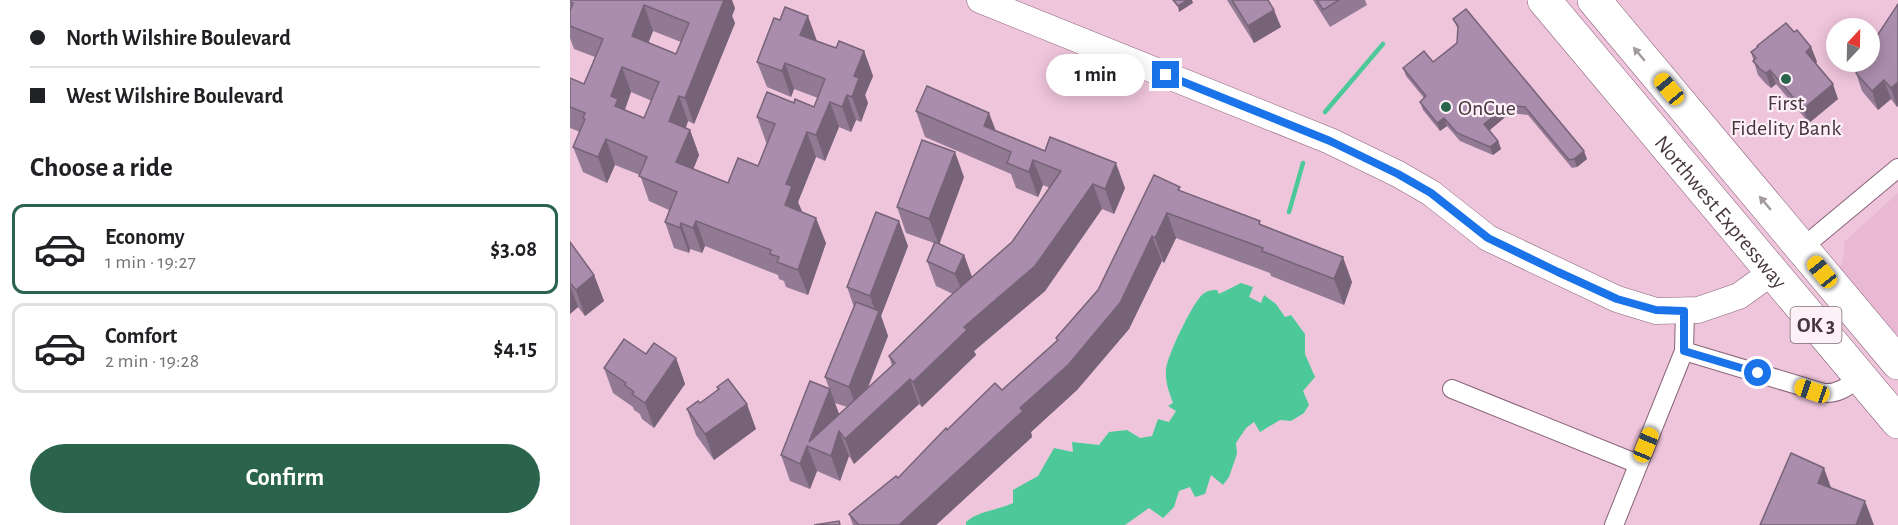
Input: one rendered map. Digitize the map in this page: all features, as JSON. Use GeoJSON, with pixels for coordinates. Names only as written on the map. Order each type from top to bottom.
{"type":"FeatureCollection","features":[{"type":"Feature","properties":{"kind":"highway","name":"Northwest Expressway"},"geometry":{"type":"LineString","coordinates":[[1544,0],[1898,422]]}},
{"type":"Feature","properties":{"kind":"highway","name":"Northwest Expressway"},"geometry":{"type":"LineString","coordinates":[[1594,0],[1898,363]]}},
{"type":"Feature","properties":{"kind":"highway"},"geometry":{"type":"LineString","coordinates":[[1771,273],[1802,248]]}},
{"type":"Feature","properties":{"kind":"main road"},"geometry":{"type":"LineString","coordinates":[[980,0],[1330,141],[1431,193],[1488,238],[1617,299],[1656,310],[1684,311],[1709,307],[1739,296],[1771,273]]}},
{"type":"Feature","properties":{"kind":"street"},"geometry":{"type":"LineString","coordinates":[[1802,248],[1898,168]]}},
{"type":"Feature","properties":{"kind":"street"},"geometry":{"type":"LineString","coordinates":[[1614,525],[1684,351],[1684,311]]}},
{"type":"Feature","properties":{"kind":"street"},"geometry":{"type":"LineString","coordinates":[[1684,351],[1824,393],[1833,394],[1840,391],[1860,377]]}},
{"type":"Feature","properties":{"kind":"street"},"geometry":{"type":"LineString","coordinates":[[1452,389],[1638,464]]}},
{"type":"Feature","properties":{"kind":"shaded area"},"geometry":{"type":"Polygon","coordinates":[[[1898,193],[1898,336],[1839,269],[1843,261],[1845,241],[1898,193]]]}},
{"type":"Feature","properties":{"kind":"shaded area"},"geometry":{"type":"Polygon","coordinates":[[[1241,283],[1253,287],[1249,297],[1261,303],[1264,295],[1276,304],[1285,317],[1291,315],[1305,334],[1305,354],[1315,377],[1303,391],[1309,405],[1304,413],[1291,421],[1280,420],[1260,432],[1254,422],[1246,428],[1236,443],[1237,454],[1229,477],[1223,485],[1211,475],[1205,494],[1195,497],[1190,487],[1179,491],[1174,507],[1163,518],[1149,508],[1125,525],[966,525],[966,522],[977,515],[1013,503],[1013,490],[1038,476],[1054,448],[1073,452],[1072,442],[1099,445],[1109,432],[1127,430],[1140,438],[1152,436],[1158,419],[1169,422],[1176,411],[1168,406],[1173,403],[1167,383],[1167,363],[1185,322],[1204,293],[1217,290],[1219,294],[1241,283]]]}},
{"type":"Feature","properties":{"kind":"building"},"geometry":{"type":"Polygon","coordinates":[[[570,0],[724,0],[685,98],[679,96],[669,121],[690,130],[676,162],[728,183],[738,158],[758,166],[775,124],[757,117],[767,92],[794,103],[795,99],[814,107],[825,79],[785,63],[782,71],[757,62],[774,18],[780,20],[785,7],[808,16],[800,35],[836,48],[839,41],[864,51],[854,76],[859,78],[852,97],[847,95],[842,107],[830,102],[816,135],[807,132],[786,184],[792,186],[785,205],[816,218],[798,270],[777,262],[779,257],[770,254],[771,250],[696,221],[693,228],[681,223],[680,228],[665,222],[677,192],[639,176],[647,157],[606,139],[598,157],[573,147],[585,119],[583,118],[585,113],[570,107],[570,78],[584,84],[603,39],[570,26],[570,11],[573,3],[570,0]],[[644,5],[632,36],[676,54],[689,23],[644,5]],[[622,67],[611,96],[618,99],[615,106],[644,118],[659,82],[622,67]]]}},
{"type":"Feature","properties":{"kind":"building"},"geometry":{"type":"Polygon","coordinates":[[[1173,0],[1188,0],[1178,6],[1173,0]]]}},
{"type":"Feature","properties":{"kind":"building"},"geometry":{"type":"Polygon","coordinates":[[[1232,0],[1268,0],[1274,10],[1248,26],[1232,0]]]}},
{"type":"Feature","properties":{"kind":"building"},"geometry":{"type":"Polygon","coordinates":[[[1317,0],[1339,0],[1323,10],[1317,0]]]}},
{"type":"Feature","properties":{"kind":"building"},"geometry":{"type":"Polygon","coordinates":[[[1898,4],[1898,82],[1891,88],[1884,80],[1872,91],[1856,73],[1880,72],[1880,31],[1898,4]]]}},
{"type":"Feature","properties":{"kind":"building"},"geometry":{"type":"Polygon","coordinates":[[[1466,9],[1584,151],[1574,159],[1569,160],[1525,107],[1507,105],[1484,124],[1498,141],[1490,147],[1457,133],[1444,118],[1437,123],[1420,102],[1426,96],[1403,68],[1424,51],[1433,62],[1457,43],[1458,26],[1453,19],[1466,9]]]}},
{"type":"Feature","properties":{"kind":"building","name":"First Fidelity Bank"},"geometry":{"type":"Polygon","coordinates":[[[1786,23],[1794,32],[1797,30],[1811,47],[1806,52],[1833,84],[1803,109],[1770,70],[1766,73],[1761,70],[1753,61],[1756,58],[1751,52],[1786,23]]]}},
{"type":"Feature","properties":{"kind":"building"},"geometry":{"type":"Polygon","coordinates":[[[927,86],[989,113],[984,126],[1045,151],[1050,137],[1116,163],[1105,189],[1093,184],[1035,266],[964,327],[967,330],[913,382],[910,379],[845,439],[839,431],[831,456],[807,446],[800,464],[781,455],[810,381],[830,389],[809,442],[895,363],[889,356],[948,298],[1012,242],[1061,171],[1033,160],[1029,172],[1007,163],[1011,152],[916,111],[927,86]]]}},
{"type":"Feature","properties":{"kind":"building"},"geometry":{"type":"Polygon","coordinates":[[[922,140],[955,152],[929,219],[897,207],[922,140]]]}},
{"type":"Feature","properties":{"kind":"building"},"geometry":{"type":"Polygon","coordinates":[[[1154,175],[1180,187],[1178,190],[1260,221],[1259,224],[1343,257],[1334,279],[1262,251],[1263,248],[1167,213],[1155,238],[1152,236],[1120,303],[1068,365],[1020,408],[1023,411],[899,525],[859,525],[849,514],[896,476],[898,478],[946,428],[947,430],[995,383],[1002,390],[1058,340],[1056,338],[1098,290],[1154,175]]]}},
{"type":"Feature","properties":{"kind":"building"},"geometry":{"type":"Polygon","coordinates":[[[876,212],[899,221],[870,296],[847,287],[876,212]]]}},
{"type":"Feature","properties":{"kind":"building"},"geometry":{"type":"Polygon","coordinates":[[[570,242],[594,275],[576,290],[570,283],[570,242]]]}},
{"type":"Feature","properties":{"kind":"building"},"geometry":{"type":"Polygon","coordinates":[[[935,242],[964,255],[955,274],[927,261],[935,242]]]}},
{"type":"Feature","properties":{"kind":"building"},"geometry":{"type":"Polygon","coordinates":[[[856,302],[879,311],[849,387],[825,377],[856,302]]]}},
{"type":"Feature","properties":{"kind":"building"},"geometry":{"type":"Polygon","coordinates":[[[624,339],[646,354],[654,343],[676,358],[645,403],[632,394],[634,392],[625,385],[626,383],[604,368],[624,339]]]}},
{"type":"Feature","properties":{"kind":"building"},"geometry":{"type":"Polygon","coordinates":[[[728,379],[747,404],[705,434],[687,409],[698,401],[700,403],[728,379]]]}},
{"type":"Feature","properties":{"kind":"building"},"geometry":{"type":"Polygon","coordinates":[[[1791,453],[1824,468],[1818,483],[1865,501],[1856,525],[1760,525],[1791,453]]]}},
{"type":"Feature","properties":{"kind":"building"},"geometry":{"type":"Polygon","coordinates":[[[839,521],[840,525],[814,525],[839,521]]]}},
{"type":"Feature","properties":{"kind":"waterway"},"geometry":{"type":"LineString","coordinates":[[1325,112],[1383,44]]}},
{"type":"Feature","properties":{"kind":"waterway"},"geometry":{"type":"LineString","coordinates":[[1289,212],[1303,163]]}},
{"type":"Feature","properties":{"kind":"place","name":"First Fidelity Bank"},"geometry":{"type":"Point","coordinates":[1786,79]}},
{"type":"Feature","properties":{"kind":"place","name":"OnCue"},"geometry":{"type":"Point","coordinates":[1446,107]}},
{"type":"Feature","properties":{"kind":"route"},"geometry":{"type":"LineString","coordinates":[[1166,75],[1330,141],[1398,174],[1431,193],[1488,238],[1617,299],[1656,310],[1684,311],[1684,351],[1758,373]]}}]}
